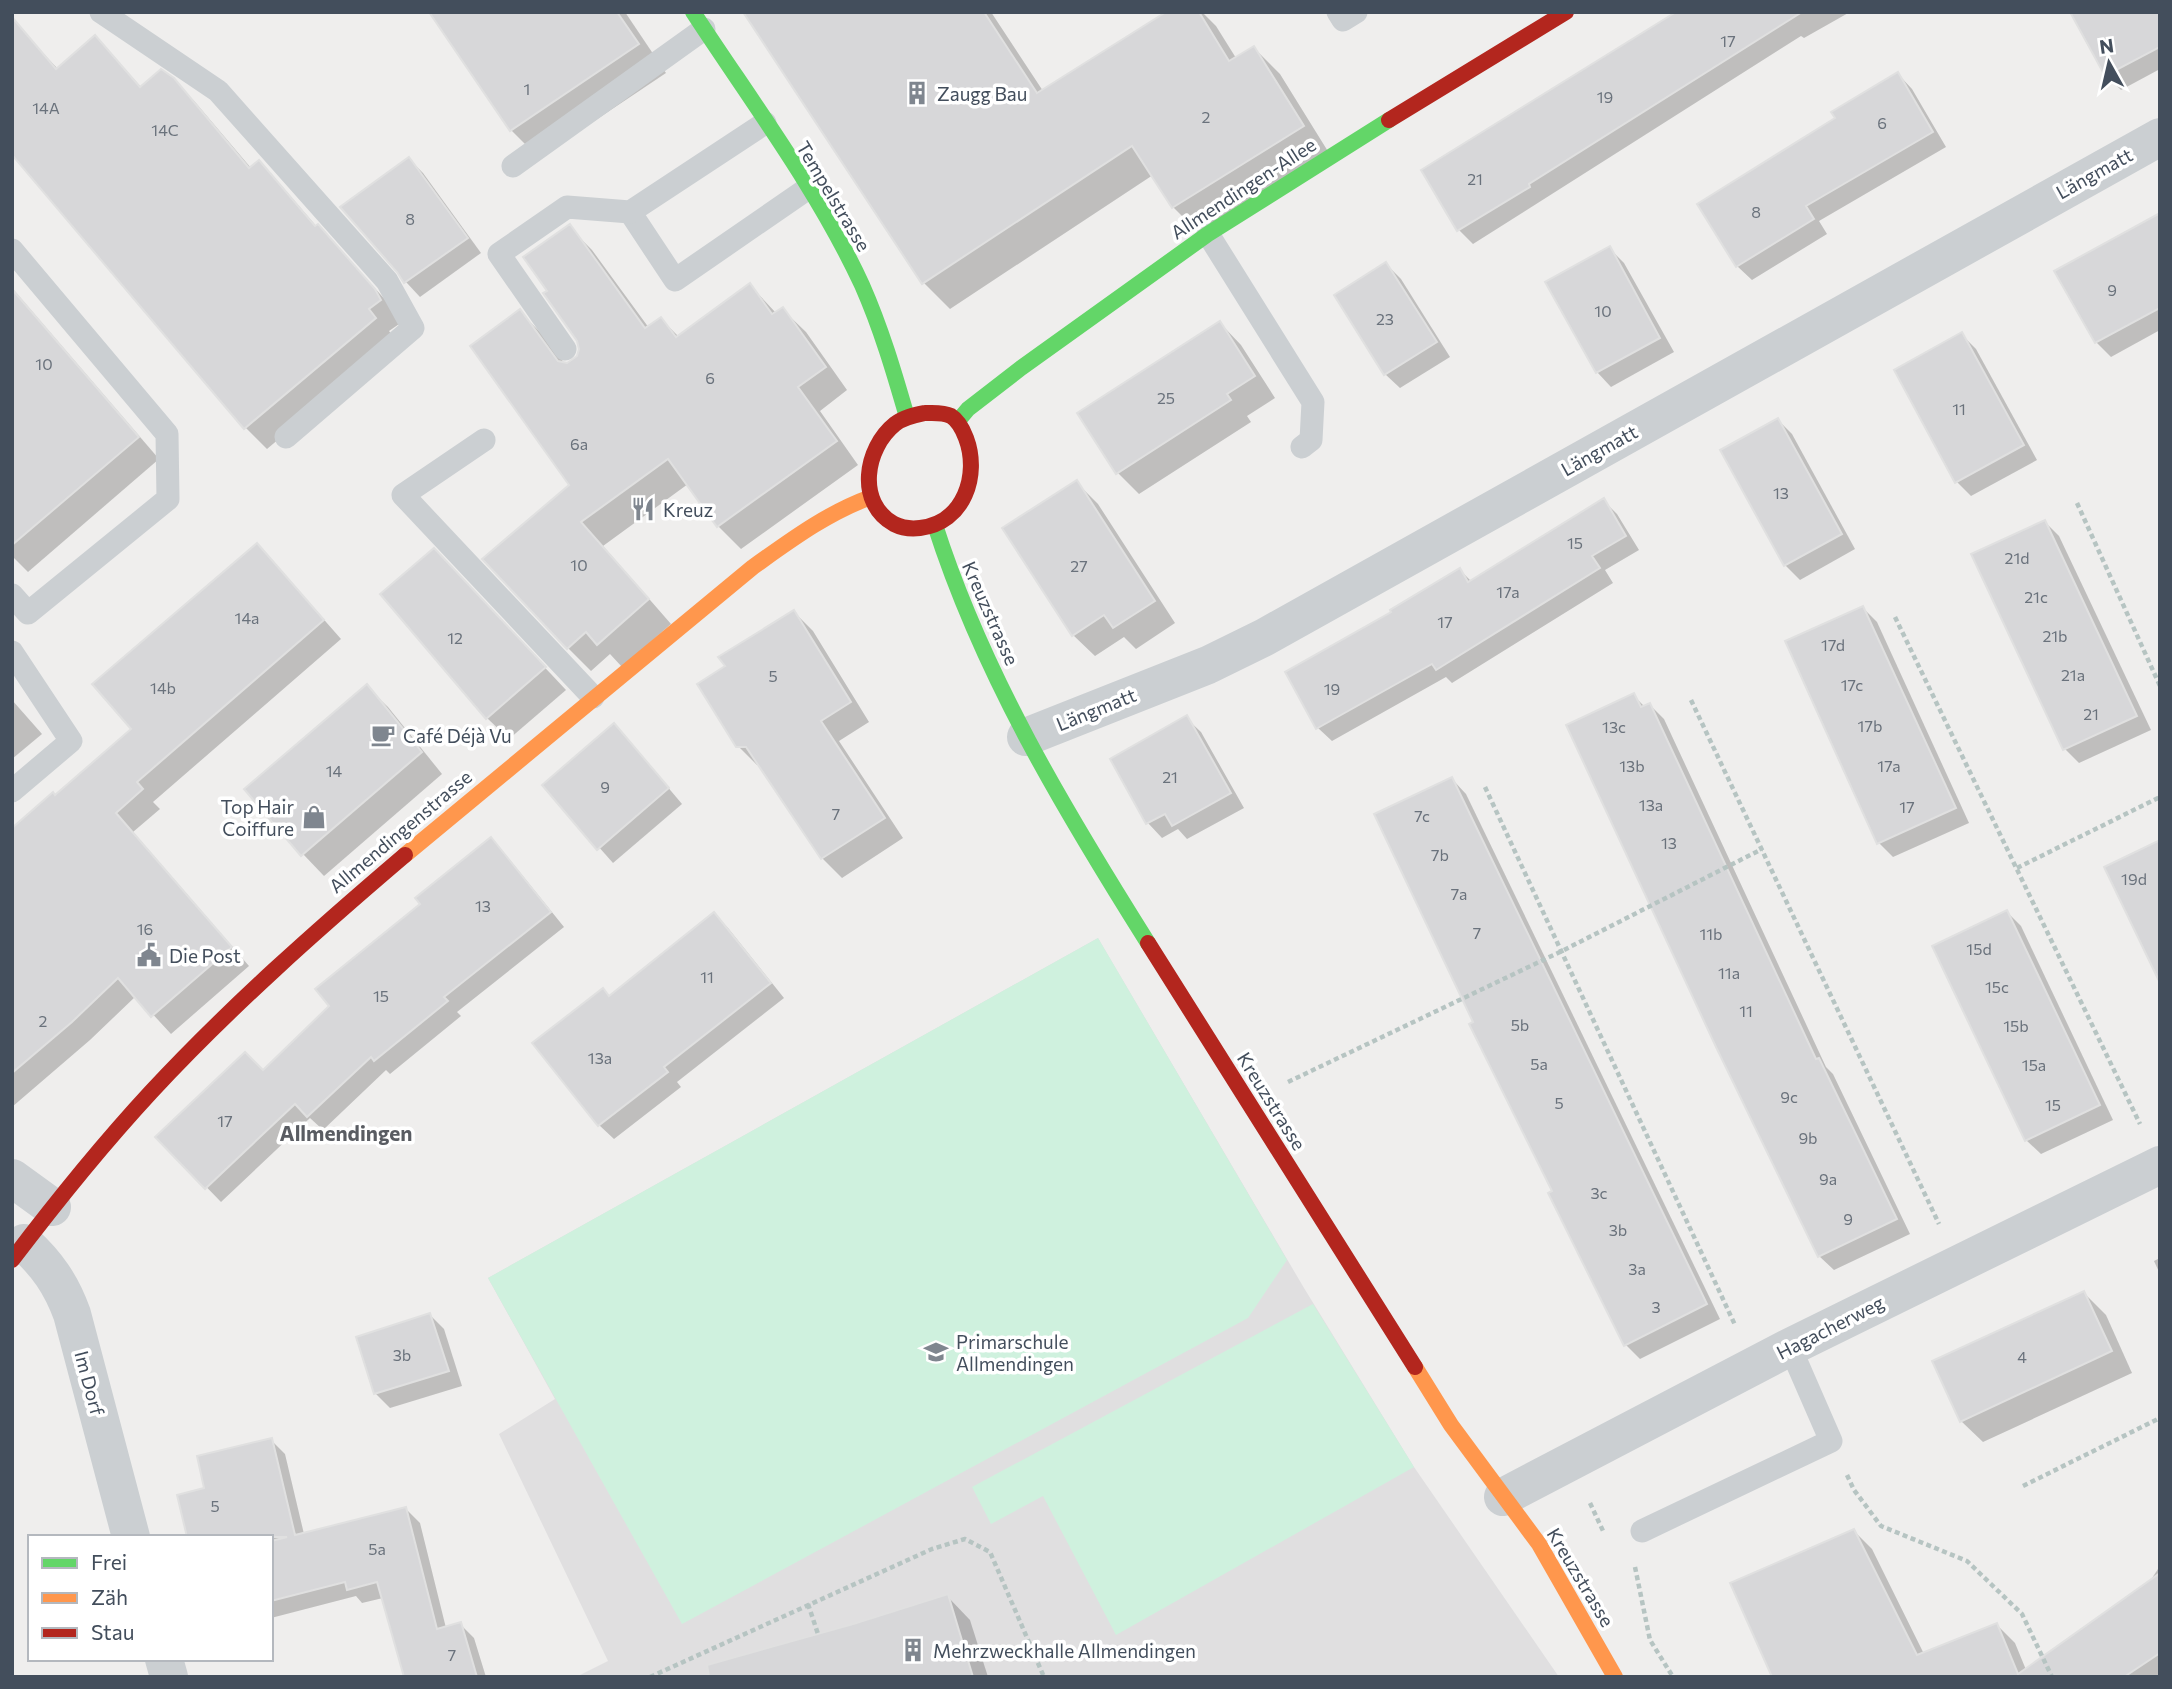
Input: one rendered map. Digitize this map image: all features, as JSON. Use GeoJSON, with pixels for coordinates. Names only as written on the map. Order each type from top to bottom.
{"type":"FeatureCollection","features":[{"type":"Feature","properties":{"kind":"street","name":"Allmendingen-Allee"},"geometry":{"type":"LineString","coordinates":[[958,421],[968,409],[1021,368],[1208,234],[1566,12]]}},
{"type":"Feature","properties":{"kind":"street","name":"Tempelstrasse"},"geometry":{"type":"LineString","coordinates":[[699,21],[807,189],[853,268],[889,354],[906,417]]}},
{"type":"Feature","properties":{"kind":"street","name":"Längmatt"},"geometry":{"type":"LineString","coordinates":[[1026,737],[1208,664],[1265,637],[2160,136]]}},
{"type":"Feature","properties":{"kind":"street"},"geometry":{"type":"LineString","coordinates":[[925,413],[944,413],[958,421],[972,454],[973,472],[970,489],[961,505],[935,526],[913,529],[896,525],[882,516],[871,497],[868,480],[874,451],[883,436],[906,417],[925,413]]}},
{"type":"Feature","properties":{"kind":"street","name":"Allmendingenstrasse"},"geometry":{"type":"LineString","coordinates":[[18,1251],[52,1207],[151,1092],[286,959],[400,858],[743,576],[807,528],[844,507],[871,497]]}},
{"type":"Feature","properties":{"kind":"street","name":"Kreuzstrasse"},"geometry":{"type":"LineString","coordinates":[[935,526],[954,584],[1026,737],[1086,844],[1451,1426],[1539,1544],[1615,1677]]}},
{"type":"Feature","properties":{"kind":"street","name":"Hagacherweg"},"geometry":{"type":"LineString","coordinates":[[1503,1497],[1790,1347],[2160,1165]]}},
{"type":"Feature","properties":{"kind":"street"},"geometry":{"type":"LineString","coordinates":[[12,1178],[52,1207]]}},
{"type":"Feature","properties":{"kind":"street","name":"Im Dorf"},"geometry":{"type":"LineString","coordinates":[[18,1251],[45,1263],[57,1280],[72,1314],[130,1535]]}},
{"type":"Feature","properties":{"kind":"lane"},"geometry":{"type":"LineString","coordinates":[[101,12],[218,91],[387,281],[413,328],[286,438]]}},
{"type":"Feature","properties":{"kind":"lane"},"geometry":{"type":"LineString","coordinates":[[1338,12],[1343,20],[1356,12]]}},
{"type":"Feature","properties":{"kind":"lane"},"geometry":{"type":"LineString","coordinates":[[513,166],[699,21]]}},
{"type":"Feature","properties":{"kind":"lane"},"geometry":{"type":"LineString","coordinates":[[565,349],[499,254],[567,207],[630,212],[765,122]]}},
{"type":"Feature","properties":{"kind":"lane"},"geometry":{"type":"LineString","coordinates":[[630,212],[676,279],[807,189]]}},
{"type":"Feature","properties":{"kind":"lane"},"geometry":{"type":"LineString","coordinates":[[1208,234],[1313,402],[1311,440],[1302,447]]}},
{"type":"Feature","properties":{"kind":"lane"},"geometry":{"type":"LineString","coordinates":[[12,250],[167,434],[168,499],[28,613],[12,596]]}},
{"type":"Feature","properties":{"kind":"lane"},"geometry":{"type":"LineString","coordinates":[[484,440],[403,495],[593,697]]}},
{"type":"Feature","properties":{"kind":"lane"},"geometry":{"type":"LineString","coordinates":[[12,652],[71,741],[12,791]]}},
{"type":"Feature","properties":{"kind":"lane"},"geometry":{"type":"LineString","coordinates":[[1642,1531],[1831,1441],[1790,1347]]}},
{"type":"Feature","properties":{"kind":"path"},"geometry":{"type":"LineString","coordinates":[[2077,503],[2160,686]]}},
{"type":"Feature","properties":{"kind":"path"},"geometry":{"type":"LineString","coordinates":[[1895,617],[2160,1165]]}},
{"type":"Feature","properties":{"kind":"path"},"geometry":{"type":"LineString","coordinates":[[1691,700],[1957,1264]]}},
{"type":"Feature","properties":{"kind":"path"},"geometry":{"type":"LineString","coordinates":[[1485,787],[1754,1366]]}},
{"type":"Feature","properties":{"kind":"path"},"geometry":{"type":"LineString","coordinates":[[2018,868],[2160,797]]}},
{"type":"Feature","properties":{"kind":"path"},"geometry":{"type":"LineString","coordinates":[[1286,1083],[1562,951],[1762,849]]}},
{"type":"Feature","properties":{"kind":"path"},"geometry":{"type":"LineString","coordinates":[[2023,1486],[2160,1418]]}},
{"type":"Feature","properties":{"kind":"path"},"geometry":{"type":"LineString","coordinates":[[1831,1441],[1854,1490],[1881,1526],[1967,1561],[2022,1614],[2052,1677]]}},
{"type":"Feature","properties":{"kind":"path"},"geometry":{"type":"LineString","coordinates":[[650,1677],[932,1549],[965,1539],[990,1552],[1045,1677]]}},
{"type":"Feature","properties":{"kind":"path"},"geometry":{"type":"LineString","coordinates":[[1634,1565],[1650,1640],[1673,1677]]}},
{"type":"Feature","properties":{"kind":"path"},"geometry":{"type":"LineString","coordinates":[[808,1604],[818,1634]]}},
{"type":"Feature","properties":{"kind":"shaded area","name":"Primarschule Allmendingen"},"geometry":{"type":"Polygon","coordinates":[[[1098,938],[1304,1288],[1414,1467],[1559,1677],[576,1677],[608,1661],[499,1434],[555,1399],[488,1278],[1098,938]]]}},
{"type":"Feature","properties":{"kind":"green space"},"geometry":{"type":"Polygon","coordinates":[[[1098,938],[1287,1260],[1248,1318],[682,1624],[488,1278],[1098,938]]]}},
{"type":"Feature","properties":{"kind":"green space"},"geometry":{"type":"Polygon","coordinates":[[[1313,1304],[1414,1467],[1116,1635],[1043,1496],[991,1524],[972,1487],[1313,1304]]]}},
{"type":"Feature","properties":{"kind":"building"},"geometry":{"type":"Polygon","coordinates":[[[429,12],[617,12],[639,44],[510,131],[429,12]]]}},
{"type":"Feature","properties":{"kind":"building","name":"Zaugg Bau"},"geometry":{"type":"Polygon","coordinates":[[[743,12],[984,12],[1037,93],[1166,12],[1199,12],[1229,61],[1254,46],[1304,126],[1172,208],[1132,146],[922,284],[743,12]]]}},
{"type":"Feature","properties":{"kind":"building"},"geometry":{"type":"Polygon","coordinates":[[[1676,12],[1802,12],[1457,231],[1421,170],[1676,12]]]}},
{"type":"Feature","properties":{"kind":"building"},"geometry":{"type":"Polygon","coordinates":[[[2070,12],[2160,12],[2160,47],[2105,76],[2070,12]]]}},
{"type":"Feature","properties":{"kind":"building"},"geometry":{"type":"Polygon","coordinates":[[[12,17],[56,69],[95,35],[140,87],[161,69],[174,78],[249,168],[259,160],[315,226],[318,224],[375,289],[381,300],[369,309],[376,318],[244,429],[12,155],[12,17]]]}},
{"type":"Feature","properties":{"kind":"building"},"geometry":{"type":"Polygon","coordinates":[[[1898,72],[1933,132],[1806,206],[1814,219],[1736,267],[1697,204],[1835,118],[1831,112],[1898,72]]]}},
{"type":"Feature","properties":{"kind":"building"},"geometry":{"type":"Polygon","coordinates":[[[409,157],[468,238],[404,283],[340,207],[409,157]]]}},
{"type":"Feature","properties":{"kind":"building"},"geometry":{"type":"Polygon","coordinates":[[[2160,213],[2160,308],[2095,343],[2054,271],[2160,213]]]}},
{"type":"Feature","properties":{"kind":"building"},"geometry":{"type":"Polygon","coordinates":[[[570,224],[645,328],[661,317],[676,337],[750,283],[772,314],[783,307],[826,367],[798,387],[837,441],[717,527],[668,459],[581,522],[649,599],[597,645],[586,632],[567,649],[482,559],[569,485],[470,346],[520,309],[558,361],[567,363],[577,356],[577,341],[543,293],[547,291],[523,257],[570,224]]]}},
{"type":"Feature","properties":{"kind":"building"},"geometry":{"type":"Polygon","coordinates":[[[1610,246],[1660,338],[1596,373],[1545,282],[1610,246]]]}},
{"type":"Feature","properties":{"kind":"building"},"geometry":{"type":"Polygon","coordinates":[[[1386,262],[1437,342],[1384,375],[1334,295],[1386,262]]]}},
{"type":"Feature","properties":{"kind":"building"},"geometry":{"type":"Polygon","coordinates":[[[12,289],[139,437],[12,545],[12,289]]]}},
{"type":"Feature","properties":{"kind":"building"},"geometry":{"type":"Polygon","coordinates":[[[1220,321],[1255,376],[1227,394],[1231,400],[1116,474],[1077,413],[1220,321]]]}},
{"type":"Feature","properties":{"kind":"building"},"geometry":{"type":"Polygon","coordinates":[[[1962,332],[2024,445],[1955,483],[1894,370],[1962,332]]]}},
{"type":"Feature","properties":{"kind":"building"},"geometry":{"type":"Polygon","coordinates":[[[1778,418],[1842,534],[1784,566],[1720,450],[1778,418]]]}},
{"type":"Feature","properties":{"kind":"building"},"geometry":{"type":"Polygon","coordinates":[[[1077,480],[1155,601],[1113,628],[1104,615],[1072,636],[1002,528],[1077,480]]]}},
{"type":"Feature","properties":{"kind":"building"},"geometry":{"type":"Polygon","coordinates":[[[1604,498],[1626,536],[1592,556],[1600,568],[1436,670],[1432,664],[1316,729],[1285,672],[1391,612],[1390,610],[1460,568],[1468,582],[1604,498]]]}},
{"type":"Feature","properties":{"kind":"building"},"geometry":{"type":"Polygon","coordinates":[[[2045,520],[2137,716],[2063,750],[1971,554],[2045,520]]]}},
{"type":"Feature","properties":{"kind":"building"},"geometry":{"type":"Polygon","coordinates":[[[257,543],[324,620],[137,782],[143,789],[116,813],[232,947],[151,1017],[118,978],[12,1073],[12,828],[53,792],[55,795],[131,729],[92,684],[257,543]]]}},
{"type":"Feature","properties":{"kind":"building"},"geometry":{"type":"Polygon","coordinates":[[[434,548],[546,667],[486,719],[380,594],[434,548]]]}},
{"type":"Feature","properties":{"kind":"building"},"geometry":{"type":"Polygon","coordinates":[[[1863,606],[1956,808],[1877,844],[1785,641],[1863,606]]]}},
{"type":"Feature","properties":{"kind":"building"},"geometry":{"type":"Polygon","coordinates":[[[794,610],[851,702],[821,721],[885,818],[821,859],[746,747],[736,747],[697,684],[725,666],[718,657],[794,610]]]}},
{"type":"Feature","properties":{"kind":"building"},"geometry":{"type":"Polygon","coordinates":[[[367,684],[422,752],[301,856],[244,789],[367,684]]]}},
{"type":"Feature","properties":{"kind":"building"},"geometry":{"type":"Polygon","coordinates":[[[1634,693],[1641,707],[1650,703],[1816,1059],[1819,1058],[1897,1219],[1818,1257],[1716,1047],[1566,725],[1634,693]]]}},
{"type":"Feature","properties":{"kind":"building"},"geometry":{"type":"Polygon","coordinates":[[[1187,715],[1231,793],[1172,826],[1165,814],[1146,824],[1110,759],[1187,715]]]}},
{"type":"Feature","properties":{"kind":"building"},"geometry":{"type":"Polygon","coordinates":[[[614,723],[669,788],[597,850],[542,785],[614,723]]]}},
{"type":"Feature","properties":{"kind":"building"},"geometry":{"type":"Polygon","coordinates":[[[1452,777],[1707,1304],[1624,1346],[1548,1193],[1552,1191],[1469,1024],[1473,1022],[1374,814],[1452,777]]]}},
{"type":"Feature","properties":{"kind":"building"},"geometry":{"type":"Polygon","coordinates":[[[491,837],[551,912],[444,997],[448,1001],[374,1061],[371,1057],[307,1117],[295,1104],[205,1189],[155,1137],[245,1052],[263,1070],[329,1006],[315,989],[420,904],[415,898],[491,837]]]}},
{"type":"Feature","properties":{"kind":"building"},"geometry":{"type":"Polygon","coordinates":[[[2160,840],[2160,983],[2104,867],[2160,840]]]}},
{"type":"Feature","properties":{"kind":"building"},"geometry":{"type":"Polygon","coordinates":[[[2007,910],[2100,1105],[2025,1141],[1932,946],[2007,910]]]}},
{"type":"Feature","properties":{"kind":"building"},"geometry":{"type":"Polygon","coordinates":[[[714,912],[771,983],[664,1067],[668,1072],[598,1126],[532,1043],[603,988],[609,996],[714,912]]]}},
{"type":"Feature","properties":{"kind":"building"},"geometry":{"type":"Polygon","coordinates":[[[2084,1291],[2112,1351],[1960,1422],[1932,1361],[2084,1291]]]}},
{"type":"Feature","properties":{"kind":"building"},"geometry":{"type":"Polygon","coordinates":[[[430,1313],[449,1371],[374,1394],[356,1337],[430,1313]]]}},
{"type":"Feature","properties":{"kind":"building"},"geometry":{"type":"Polygon","coordinates":[[[272,1438],[295,1535],[406,1507],[437,1629],[461,1622],[477,1677],[404,1677],[377,1582],[347,1590],[345,1582],[273,1600],[273,1540],[287,1537],[187,1535],[177,1495],[204,1488],[197,1456],[272,1438]]]}},
{"type":"Feature","properties":{"kind":"building"},"geometry":{"type":"Polygon","coordinates":[[[1854,1529],[1917,1655],[1997,1623],[2018,1674],[2160,1573],[2160,1653],[2124,1677],[1772,1677],[1730,1583],[1854,1529]]]}},
{"type":"Feature","properties":{"kind":"building"},"geometry":{"type":"Polygon","coordinates":[[[948,1594],[973,1677],[709,1677],[707,1665],[948,1594]]]}},
{"type":"Feature","properties":{"kind":"traffic: fast"},"geometry":{"type":"LineString","coordinates":[[693,12],[804,179],[844,249],[875,317],[907,417]]}},
{"type":"Feature","properties":{"kind":"traffic: fast"},"geometry":{"type":"LineString","coordinates":[[958,421],[968,409],[1021,368],[1208,234],[1389,120]]}},
{"type":"Feature","properties":{"kind":"traffic: fast"},"geometry":{"type":"LineString","coordinates":[[935,525],[977,635],[1028,741],[1086,843],[1148,943]]}},
{"type":"Feature","properties":{"kind":"traffic: slow"},"geometry":{"type":"LineString","coordinates":[[405,855],[753,567],[824,519],[871,497]]}},
{"type":"Feature","properties":{"kind":"traffic: slow"},"geometry":{"type":"LineString","coordinates":[[1415,1367],[1451,1425],[1539,1544],[1615,1677]]}},
{"type":"Feature","properties":{"kind":"traffic: jam"},"geometry":{"type":"LineString","coordinates":[[1389,120],[1566,12]]}},
{"type":"Feature","properties":{"kind":"traffic: jam"},"geometry":{"type":"LineString","coordinates":[[925,413],[948,415],[960,426],[970,452],[969,481],[965,495],[948,517],[935,524],[907,528],[894,524],[882,515],[874,503],[870,489],[871,461],[885,434],[895,424],[925,413]]}},
{"type":"Feature","properties":{"kind":"traffic: jam"},"geometry":{"type":"LineString","coordinates":[[12,1260],[97,1153],[181,1060],[275,970],[405,855]]}},
{"type":"Feature","properties":{"kind":"traffic: jam"},"geometry":{"type":"LineString","coordinates":[[1148,943],[1415,1367]]}},
{"type":"Feature","properties":{"kind":"place","name":"Zaugg Bau"},"geometry":{"type":"Point","coordinates":[917,93]}},
{"type":"Feature","properties":{"kind":"place","name":"Kreuz"},"geometry":{"type":"Point","coordinates":[643,509]}},
{"type":"Feature","properties":{"kind":"place","name":"Café Déjà Vu"},"geometry":{"type":"Point","coordinates":[383,735]}},
{"type":"Feature","properties":{"kind":"place","name":"Top Hair Coiffure"},"geometry":{"type":"Point","coordinates":[314,817]}},
{"type":"Feature","properties":{"kind":"place","name":"Die Post"},"geometry":{"type":"Point","coordinates":[149,955]}},
{"type":"Feature","properties":{"kind":"place","name":"Primarschule Allmendingen"},"geometry":{"type":"Point","coordinates":[936,1352]}},
{"type":"Feature","properties":{"kind":"place","name":"Mehrzweckhalle Allmendingen"},"geometry":{"type":"Point","coordinates":[913,1650]}},
{"type":"Feature","properties":{"kind":"district","name":"Allmendingen"},"geometry":{"type":"Point","coordinates":[346,1132]}}]}
